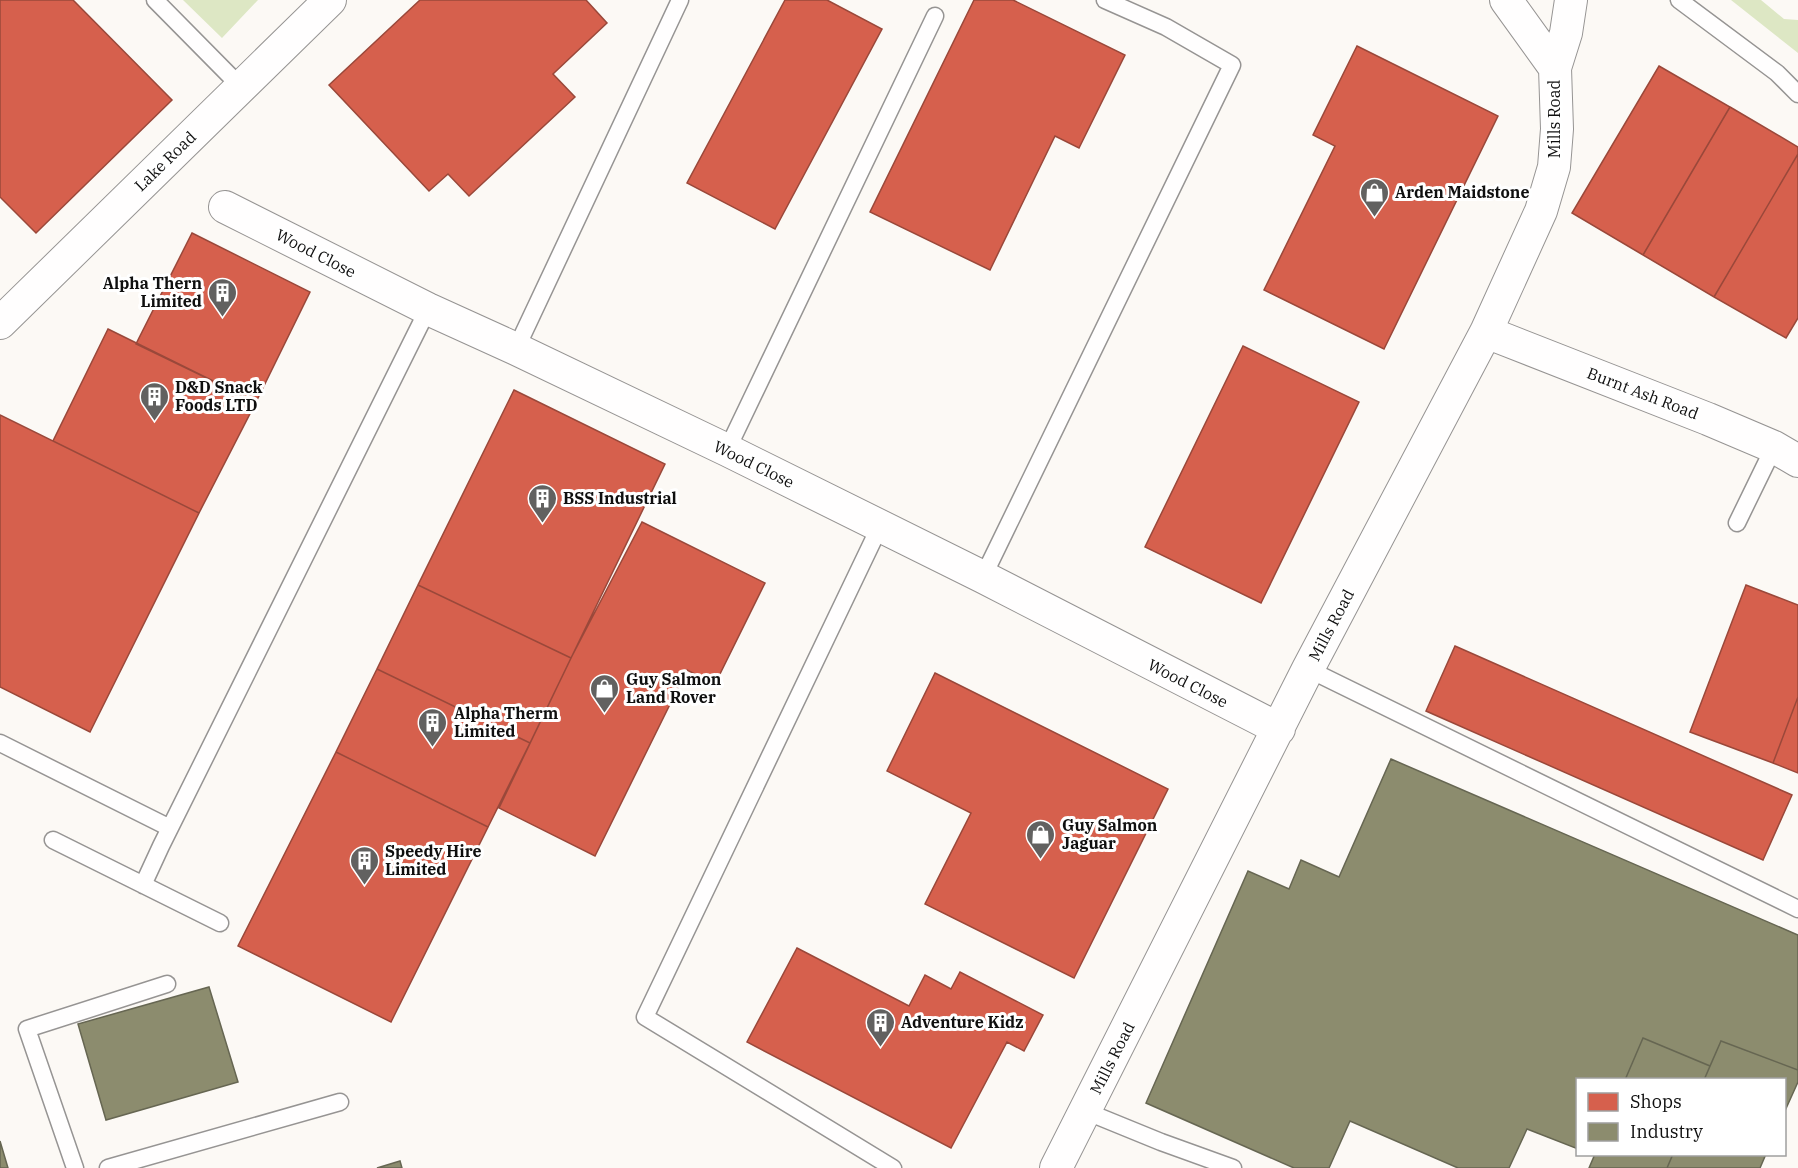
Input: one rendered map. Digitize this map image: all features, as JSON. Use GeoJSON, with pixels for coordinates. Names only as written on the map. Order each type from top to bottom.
{"type":"FeatureCollection","features":[{"type":"Feature","properties":{"kind":"street","name":"Lake Road"},"geometry":{"type":"LineString","coordinates":[[0,323],[330,0]]}},
{"type":"Feature","properties":{"kind":"street","name":"Mills Road"},"geometry":{"type":"LineString","coordinates":[[1506,0],[1555,68]]}},
{"type":"Feature","properties":{"kind":"street","name":"Mills Road"},"geometry":{"type":"LineString","coordinates":[[1056,1168],[1308,669],[1486,332],[1541,211],[1554,166],[1557,129],[1555,68],[1566,33],[1571,0]]}},
{"type":"Feature","properties":{"kind":"street","name":"Wood Close"},"geometry":{"type":"LineString","coordinates":[[225,207],[428,309],[728,450],[983,577],[1279,729]]}},
{"type":"Feature","properties":{"kind":"street","name":"Burnt Ash Road"},"geometry":{"type":"LineString","coordinates":[[1486,332],[1708,419],[1786,454]]}},
{"type":"Feature","properties":{"kind":"lane"},"geometry":{"type":"LineString","coordinates":[[155,0],[241,87]]}},
{"type":"Feature","properties":{"kind":"lane"},"geometry":{"type":"LineString","coordinates":[[516,349],[680,0]]}},
{"type":"Feature","properties":{"kind":"lane"},"geometry":{"type":"LineString","coordinates":[[983,577],[1232,65],[1166,27],[1105,0]]}},
{"type":"Feature","properties":{"kind":"lane"},"geometry":{"type":"LineString","coordinates":[[1679,0],[1777,73],[1798,94]]}},
{"type":"Feature","properties":{"kind":"lane"},"geometry":{"type":"LineString","coordinates":[[728,450],[935,16]]}},
{"type":"Feature","properties":{"kind":"lane"},"geometry":{"type":"LineString","coordinates":[[143,885],[428,309]]}},
{"type":"Feature","properties":{"kind":"lane"},"geometry":{"type":"LineString","coordinates":[[1737,523],[1786,454]]}},
{"type":"Feature","properties":{"kind":"lane"},"geometry":{"type":"LineString","coordinates":[[880,526],[645,1017],[893,1168]]}},
{"type":"Feature","properties":{"kind":"lane"},"geometry":{"type":"LineString","coordinates":[[1308,669],[1798,909]]}},
{"type":"Feature","properties":{"kind":"lane"},"geometry":{"type":"LineString","coordinates":[[0,743],[170,828]]}},
{"type":"Feature","properties":{"kind":"lane"},"geometry":{"type":"LineString","coordinates":[[53,840],[220,923]]}},
{"type":"Feature","properties":{"kind":"lane"},"geometry":{"type":"LineString","coordinates":[[75,1168],[27,1029],[167,984]]}},
{"type":"Feature","properties":{"kind":"lane"},"geometry":{"type":"LineString","coordinates":[[108,1168],[340,1102]]}},
{"type":"Feature","properties":{"kind":"lane"},"geometry":{"type":"LineString","coordinates":[[1085,1111],[1233,1168]]}},
{"type":"Feature","properties":{"kind":"green space"},"geometry":{"type":"Polygon","coordinates":[[[183,0],[258,0],[222,38],[183,0]]]}},
{"type":"Feature","properties":{"kind":"green space"},"geometry":{"type":"Polygon","coordinates":[[[1731,0],[1761,0],[1784,19],[1798,20],[1798,53],[1731,0]]]}},
{"type":"Feature","properties":{"kind":"building: Shops"},"geometry":{"type":"Polygon","coordinates":[[[0,0],[73,0],[172,100],[36,233],[0,197],[0,0]]]}},
{"type":"Feature","properties":{"kind":"building: Shops"},"geometry":{"type":"Polygon","coordinates":[[[420,0],[586,0],[607,23],[553,74],[575,97],[469,196],[448,174],[429,191],[329,85],[420,0]]]}},
{"type":"Feature","properties":{"kind":"building: Shops"},"geometry":{"type":"Polygon","coordinates":[[[785,0],[827,0],[882,29],[775,229],[687,183],[785,0]]]}},
{"type":"Feature","properties":{"kind":"building: Shops"},"geometry":{"type":"Polygon","coordinates":[[[974,0],[1013,0],[1125,55],[1079,148],[1055,136],[990,270],[870,212],[974,0]]]}},
{"type":"Feature","properties":{"kind":"building: Shops","name":"Arden Maidstone"},"geometry":{"type":"Polygon","coordinates":[[[1357,46],[1498,116],[1384,349],[1264,290],[1335,146],[1313,135],[1357,46]]]}},
{"type":"Feature","properties":{"kind":"building: Shops"},"geometry":{"type":"Polygon","coordinates":[[[1659,66],[1730,107],[1643,255],[1572,213],[1659,66]]]}},
{"type":"Feature","properties":{"kind":"building: Shops"},"geometry":{"type":"Polygon","coordinates":[[[1730,107],[1798,147],[1798,154],[1714,297],[1643,255],[1730,107]]]}},
{"type":"Feature","properties":{"kind":"building: Shops"},"geometry":{"type":"Polygon","coordinates":[[[1798,154],[1798,318],[1786,338],[1714,297],[1798,154]]]}},
{"type":"Feature","properties":{"kind":"building: Shops","name":"Alpha Thern Limited"},"geometry":{"type":"Polygon","coordinates":[[[192,233],[310,292],[256,402],[136,344],[192,233]]]}},
{"type":"Feature","properties":{"kind":"building: Shops","name":"D&D Snack Foods LTD"},"geometry":{"type":"Polygon","coordinates":[[[108,329],[256,402],[199,513],[53,441],[108,329]]]}},
{"type":"Feature","properties":{"kind":"building: Shops"},"geometry":{"type":"Polygon","coordinates":[[[1243,346],[1359,402],[1261,603],[1145,547],[1243,346]]]}},
{"type":"Feature","properties":{"kind":"building: Shops","name":"BSS Industrial"},"geometry":{"type":"Polygon","coordinates":[[[514,390],[665,464],[571,658],[418,585],[514,390]]]}},
{"type":"Feature","properties":{"kind":"building: Shops"},"geometry":{"type":"Polygon","coordinates":[[[0,415],[199,513],[90,732],[0,687],[0,415]]]}},
{"type":"Feature","properties":{"kind":"building: Shops","name":"Guy Salmon Land Rover"},"geometry":{"type":"Polygon","coordinates":[[[642,522],[765,583],[715,684],[687,670],[595,856],[499,808],[571,658],[642,522]]]}},
{"type":"Feature","properties":{"kind":"building: Shops","name":"Alpha Therm Limited"},"geometry":{"type":"Polygon","coordinates":[[[418,585],[571,658],[530,743],[377,669],[418,585]]]}},
{"type":"Feature","properties":{"kind":"building: Shops"},"geometry":{"type":"Polygon","coordinates":[[[1746,585],[1798,605],[1798,697],[1773,763],[1690,732],[1746,585]]]}},
{"type":"Feature","properties":{"kind":"building: Shops"},"geometry":{"type":"Polygon","coordinates":[[[1455,646],[1792,795],[1763,860],[1426,711],[1455,646]]]}},
{"type":"Feature","properties":{"kind":"building: Shops","name":"Alpha Therm Limited"},"geometry":{"type":"Polygon","coordinates":[[[377,669],[530,743],[488,827],[336,752],[377,669]]]}},
{"type":"Feature","properties":{"kind":"building: Shops","name":"Guy Salmon Jaguar"},"geometry":{"type":"Polygon","coordinates":[[[935,673],[1168,789],[1074,978],[925,904],[971,813],[887,771],[935,673]]]}},
{"type":"Feature","properties":{"kind":"building: Shops"},"geometry":{"type":"Polygon","coordinates":[[[1798,697],[1798,773],[1773,763],[1798,697]]]}},
{"type":"Feature","properties":{"kind":"building: Shops","name":"Speedy Hire Limited"},"geometry":{"type":"Polygon","coordinates":[[[336,752],[488,827],[391,1022],[238,946],[336,752]]]}},
{"type":"Feature","properties":{"kind":"building: Shops","name":"Adventure Kidz"},"geometry":{"type":"Polygon","coordinates":[[[797,948],[909,1006],[925,975],[951,989],[960,972],[1043,1015],[1024,1051],[1007,1042],[951,1148],[747,1042],[797,948]]]}},
{"type":"Feature","properties":{"kind":"building: Industry"},"geometry":{"type":"Polygon","coordinates":[[[1391,759],[1798,935],[1798,1070],[1721,1041],[1710,1066],[1643,1038],[1626,1078],[1576,1078],[1576,1148],[1527,1129],[1509,1168],[1458,1168],[1350,1121],[1329,1168],[1294,1168],[1146,1103],[1248,871],[1289,889],[1301,860],[1339,877],[1391,759]]]}},
{"type":"Feature","properties":{"kind":"building: Industry"},"geometry":{"type":"Polygon","coordinates":[[[209,987],[238,1082],[106,1120],[78,1024],[209,987]]]}},
{"type":"Feature","properties":{"kind":"building: Industry"},"geometry":{"type":"Polygon","coordinates":[[[1643,1038],[1710,1066],[1705,1078],[1626,1078],[1643,1038]]]}},
{"type":"Feature","properties":{"kind":"building: Industry"},"geometry":{"type":"Polygon","coordinates":[[[1721,1041],[1798,1070],[1798,1082],[1786,1109],[1786,1078],[1705,1078],[1721,1041]]]}},
{"type":"Feature","properties":{"kind":"building: Industry"},"geometry":{"type":"Polygon","coordinates":[[[0,1141],[8,1168],[0,1168],[0,1141]]]}},
{"type":"Feature","properties":{"kind":"building: Industry"},"geometry":{"type":"Polygon","coordinates":[[[1594,1156],[1672,1156],[1667,1168],[1589,1168],[1594,1156]]]}},
{"type":"Feature","properties":{"kind":"building: Industry"},"geometry":{"type":"Polygon","coordinates":[[[1672,1156],[1765,1156],[1760,1168],[1667,1168],[1672,1156]]]}},
{"type":"Feature","properties":{"kind":"building: Industry"},"geometry":{"type":"Polygon","coordinates":[[[400,1161],[402,1168],[377,1168],[400,1161]]]}},
{"type":"Feature","properties":{"kind":"place","name":"Arden Maidstone"},"geometry":{"type":"Point","coordinates":[1374,218]}},
{"type":"Feature","properties":{"kind":"place","name":"Alpha Thern Limited"},"geometry":{"type":"Point","coordinates":[223,318]}},
{"type":"Feature","properties":{"kind":"place","name":"D&D Snack Foods LTD"},"geometry":{"type":"Point","coordinates":[154,422]}},
{"type":"Feature","properties":{"kind":"place","name":"BSS Industrial"},"geometry":{"type":"Point","coordinates":[542,524]}},
{"type":"Feature","properties":{"kind":"place","name":"Guy Salmon Land Rover"},"geometry":{"type":"Point","coordinates":[605,714]}},
{"type":"Feature","properties":{"kind":"place","name":"Alpha Therm Limited"},"geometry":{"type":"Point","coordinates":[433,748]}},
{"type":"Feature","properties":{"kind":"place","name":"Guy Salmon Jaguar"},"geometry":{"type":"Point","coordinates":[1041,860]}},
{"type":"Feature","properties":{"kind":"place","name":"Speedy Hire Limited"},"geometry":{"type":"Point","coordinates":[364,886]}},
{"type":"Feature","properties":{"kind":"place","name":"Adventure Kidz"},"geometry":{"type":"Point","coordinates":[880,1048]}}]}
